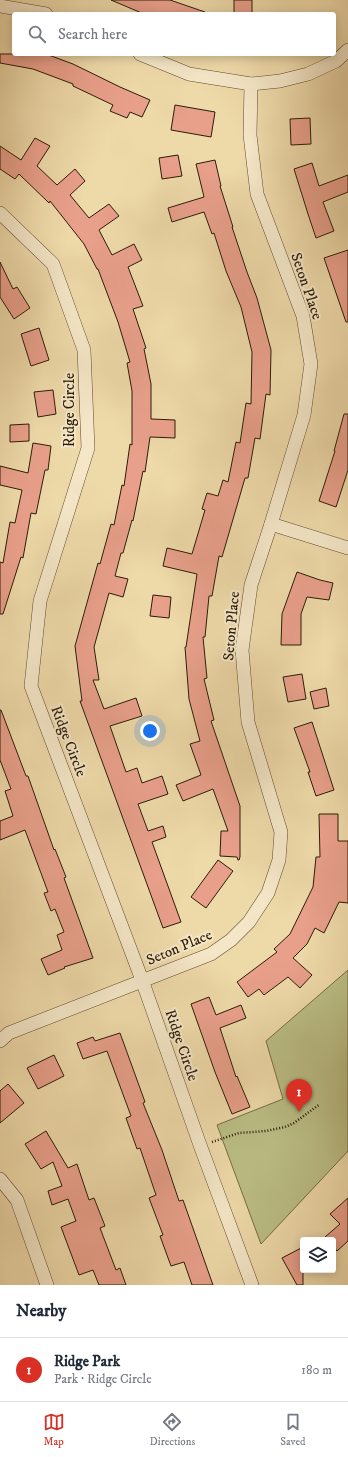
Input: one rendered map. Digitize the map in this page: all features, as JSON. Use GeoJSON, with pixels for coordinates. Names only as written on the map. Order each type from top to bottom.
{"type":"FeatureCollection","features":[{"type":"Feature","properties":{"kind":"street"},"geometry":{"type":"LineString","coordinates":[[0,6],[34,12]]}},
{"type":"Feature","properties":{"kind":"street"},"geometry":{"type":"LineString","coordinates":[[145,56],[189,74],[251,84],[280,81],[308,74],[336,61],[348,50]]}},
{"type":"Feature","properties":{"kind":"street","name":"Seton Place"},"geometry":{"type":"LineString","coordinates":[[0,1040],[9,1032],[211,954],[231,940],[249,922],[268,893],[279,860],[280,832],[248,722],[242,650],[251,584],[304,415],[311,364],[303,316],[257,194],[250,135],[251,84]]}},
{"type":"Feature","properties":{"kind":"street","name":"Ridge Circle"},"geometry":{"type":"LineString","coordinates":[[0,212],[53,264],[84,350],[88,448],[40,601],[31,686],[142,980],[200,1145],[252,1285]]}},
{"type":"Feature","properties":{"kind":"street"},"geometry":{"type":"LineString","coordinates":[[271,524],[348,548]]}},
{"type":"Feature","properties":{"kind":"street"},"geometry":{"type":"LineString","coordinates":[[0,1179],[17,1200],[47,1285]]}},
{"type":"Feature","properties":{"kind":"path"},"geometry":{"type":"LineString","coordinates":[[200,1145],[239,1133],[266,1131],[285,1127],[294,1123],[320,1104]]}},
{"type":"Feature","properties":{"kind":"green space"},"geometry":{"type":"Polygon","coordinates":[[[348,970],[348,1151],[261,1244],[217,1125],[283,1099],[266,1041],[348,970]]]}},
{"type":"Feature","properties":{"kind":"building"},"geometry":{"type":"Polygon","coordinates":[[[111,0],[170,0],[205,12],[139,12],[111,0]]]}},
{"type":"Feature","properties":{"kind":"building"},"geometry":{"type":"Polygon","coordinates":[[[234,0],[252,0],[252,12],[234,12],[234,0]]]}},
{"type":"Feature","properties":{"kind":"building"},"geometry":{"type":"Polygon","coordinates":[[[0,54],[12,54],[12,56],[51,56],[73,64],[150,100],[142,117],[130,112],[127,118],[110,111],[113,105],[73,86],[73,84],[33,69],[0,63],[0,54]]]}},
{"type":"Feature","properties":{"kind":"building"},"geometry":{"type":"Polygon","coordinates":[[[175,105],[215,112],[211,137],[171,130],[175,105]]]}},
{"type":"Feature","properties":{"kind":"building"},"geometry":{"type":"Polygon","coordinates":[[[310,118],[311,144],[291,145],[290,119],[310,118]]]}},
{"type":"Feature","properties":{"kind":"building"},"geometry":{"type":"Polygon","coordinates":[[[35,138],[50,146],[37,166],[57,185],[75,169],[85,181],[70,195],[89,218],[109,204],[119,216],[99,230],[112,255],[134,244],[142,260],[128,267],[143,306],[133,309],[146,348],[144,349],[151,384],[151,419],[175,420],[175,438],[150,437],[145,472],[143,471],[133,521],[132,520],[123,553],[121,553],[115,576],[128,579],[123,597],[109,593],[94,647],[99,680],[93,680],[104,709],[136,698],[142,716],[110,726],[126,772],[137,768],[142,783],[162,776],[168,794],[138,804],[148,831],[163,826],[166,837],[152,842],[181,922],[163,928],[80,701],[82,701],[75,646],[98,563],[100,564],[111,524],[114,525],[122,485],[124,486],[130,444],[132,445],[132,391],[127,363],[130,362],[118,322],[98,269],[84,244],[50,201],[49,203],[19,174],[15,179],[0,169],[0,146],[21,160],[35,138]]]}},
{"type":"Feature","properties":{"kind":"building"},"geometry":{"type":"Polygon","coordinates":[[[178,155],[182,176],[162,179],[159,158],[178,155]]]}},
{"type":"Feature","properties":{"kind":"building"},"geometry":{"type":"Polygon","coordinates":[[[215,160],[220,186],[232,227],[257,298],[271,350],[270,395],[266,394],[260,439],[255,438],[248,478],[245,478],[222,557],[219,556],[212,596],[209,596],[205,637],[203,637],[207,678],[204,679],[214,720],[211,721],[240,806],[239,860],[237,857],[220,856],[221,831],[228,831],[213,789],[183,801],[176,785],[201,775],[190,744],[200,741],[189,699],[185,647],[197,574],[163,566],[167,548],[192,554],[205,510],[202,509],[207,493],[218,496],[223,480],[228,482],[236,442],[240,443],[246,403],[251,404],[252,352],[241,307],[226,271],[214,233],[212,234],[204,212],[172,222],[168,208],[204,197],[196,164],[215,160]]]}},
{"type":"Feature","properties":{"kind":"building"},"geometry":{"type":"Polygon","coordinates":[[[312,163],[319,186],[348,175],[348,192],[323,202],[334,231],[316,238],[294,169],[312,163]]]}},
{"type":"Feature","properties":{"kind":"building"},"geometry":{"type":"Polygon","coordinates":[[[348,250],[348,322],[346,322],[324,258],[348,250]]]}},
{"type":"Feature","properties":{"kind":"building"},"geometry":{"type":"Polygon","coordinates":[[[0,262],[13,289],[17,287],[30,308],[14,319],[0,297],[0,262]]]}},
{"type":"Feature","properties":{"kind":"building"},"geometry":{"type":"Polygon","coordinates":[[[39,328],[49,360],[31,366],[21,334],[39,328]]]}},
{"type":"Feature","properties":{"kind":"building"},"geometry":{"type":"Polygon","coordinates":[[[53,390],[56,414],[38,417],[34,392],[53,390]]]}},
{"type":"Feature","properties":{"kind":"building"},"geometry":{"type":"Polygon","coordinates":[[[344,414],[348,414],[348,470],[336,507],[319,501],[335,451],[344,414]]]}},
{"type":"Feature","properties":{"kind":"building"},"geometry":{"type":"Polygon","coordinates":[[[29,424],[29,441],[10,442],[10,425],[29,424]]]}},
{"type":"Feature","properties":{"kind":"building"},"geometry":{"type":"Polygon","coordinates":[[[33,443],[51,446],[48,470],[45,470],[36,514],[31,513],[23,558],[21,557],[3,614],[0,614],[0,562],[3,563],[10,522],[15,523],[22,490],[0,485],[0,466],[28,473],[33,443]]]}},
{"type":"Feature","properties":{"kind":"building"},"geometry":{"type":"Polygon","coordinates":[[[297,572],[333,583],[329,600],[307,597],[301,614],[301,645],[281,645],[282,614],[297,572]]]}},
{"type":"Feature","properties":{"kind":"building"},"geometry":{"type":"Polygon","coordinates":[[[153,595],[171,597],[169,618],[150,616],[153,595]]]}},
{"type":"Feature","properties":{"kind":"building"},"geometry":{"type":"Polygon","coordinates":[[[302,674],[306,699],[288,702],[283,677],[302,674]]]}},
{"type":"Feature","properties":{"kind":"building"},"geometry":{"type":"Polygon","coordinates":[[[326,688],[329,706],[314,709],[310,692],[326,688]]]}},
{"type":"Feature","properties":{"kind":"building"},"geometry":{"type":"Polygon","coordinates":[[[0,710],[26,776],[28,776],[54,850],[55,849],[66,877],[64,878],[93,958],[64,967],[65,968],[48,975],[41,959],[62,950],[57,935],[64,932],[55,909],[51,911],[44,893],[48,892],[25,830],[0,840],[0,821],[13,816],[5,791],[11,789],[0,760],[0,710]]]}},
{"type":"Feature","properties":{"kind":"building"},"geometry":{"type":"Polygon","coordinates":[[[312,722],[334,790],[316,796],[308,772],[310,772],[294,728],[312,722]]]}},
{"type":"Feature","properties":{"kind":"building"},"geometry":{"type":"Polygon","coordinates":[[[319,814],[338,814],[338,841],[348,841],[348,903],[339,902],[324,933],[315,928],[307,944],[293,958],[312,975],[300,988],[288,977],[264,995],[259,989],[248,997],[237,982],[277,952],[274,949],[290,934],[313,887],[316,857],[320,857],[319,814]]]}},
{"type":"Feature","properties":{"kind":"building"},"geometry":{"type":"Polygon","coordinates":[[[218,860],[233,871],[206,908],[191,897],[218,860]]]}},
{"type":"Feature","properties":{"kind":"building"},"geometry":{"type":"Polygon","coordinates":[[[209,997],[216,1015],[241,1005],[246,1018],[220,1028],[236,1077],[237,1076],[250,1107],[232,1114],[215,1072],[191,1004],[209,997]]]}},
{"type":"Feature","properties":{"kind":"building"},"geometry":{"type":"Polygon","coordinates":[[[120,1033],[145,1102],[143,1103],[162,1150],[179,1201],[183,1200],[213,1285],[192,1285],[184,1262],[171,1266],[160,1236],[163,1235],[149,1198],[156,1195],[140,1148],[137,1149],[126,1118],[131,1116],[107,1051],[83,1059],[77,1043],[93,1037],[95,1041],[120,1033]]]}},
{"type":"Feature","properties":{"kind":"building"},"geometry":{"type":"Polygon","coordinates":[[[54,1055],[64,1076],[38,1089],[27,1068],[54,1055]]]}},
{"type":"Feature","properties":{"kind":"building"},"geometry":{"type":"Polygon","coordinates":[[[8,1084],[24,1103],[0,1123],[0,1091],[8,1084]]]}},
{"type":"Feature","properties":{"kind":"building"},"geometry":{"type":"Polygon","coordinates":[[[46,1131],[68,1168],[77,1164],[89,1200],[94,1198],[105,1226],[100,1228],[116,1270],[120,1268],[126,1285],[99,1285],[93,1270],[79,1275],[61,1227],[76,1221],[68,1199],[52,1205],[48,1191],[62,1186],[53,1162],[41,1169],[25,1144],[46,1131]]]}},
{"type":"Feature","properties":{"kind":"building"},"geometry":{"type":"Polygon","coordinates":[[[348,1198],[348,1241],[337,1251],[336,1237],[325,1237],[340,1224],[330,1214],[348,1198]]]}},
{"type":"Feature","properties":{"kind":"building"},"geometry":{"type":"Polygon","coordinates":[[[300,1249],[300,1273],[303,1273],[303,1285],[297,1285],[282,1258],[300,1249]]]}},
{"type":"Feature","properties":{"kind":"place","name":"Ridge Park"},"geometry":{"type":"Point","coordinates":[299,1112]}}]}
